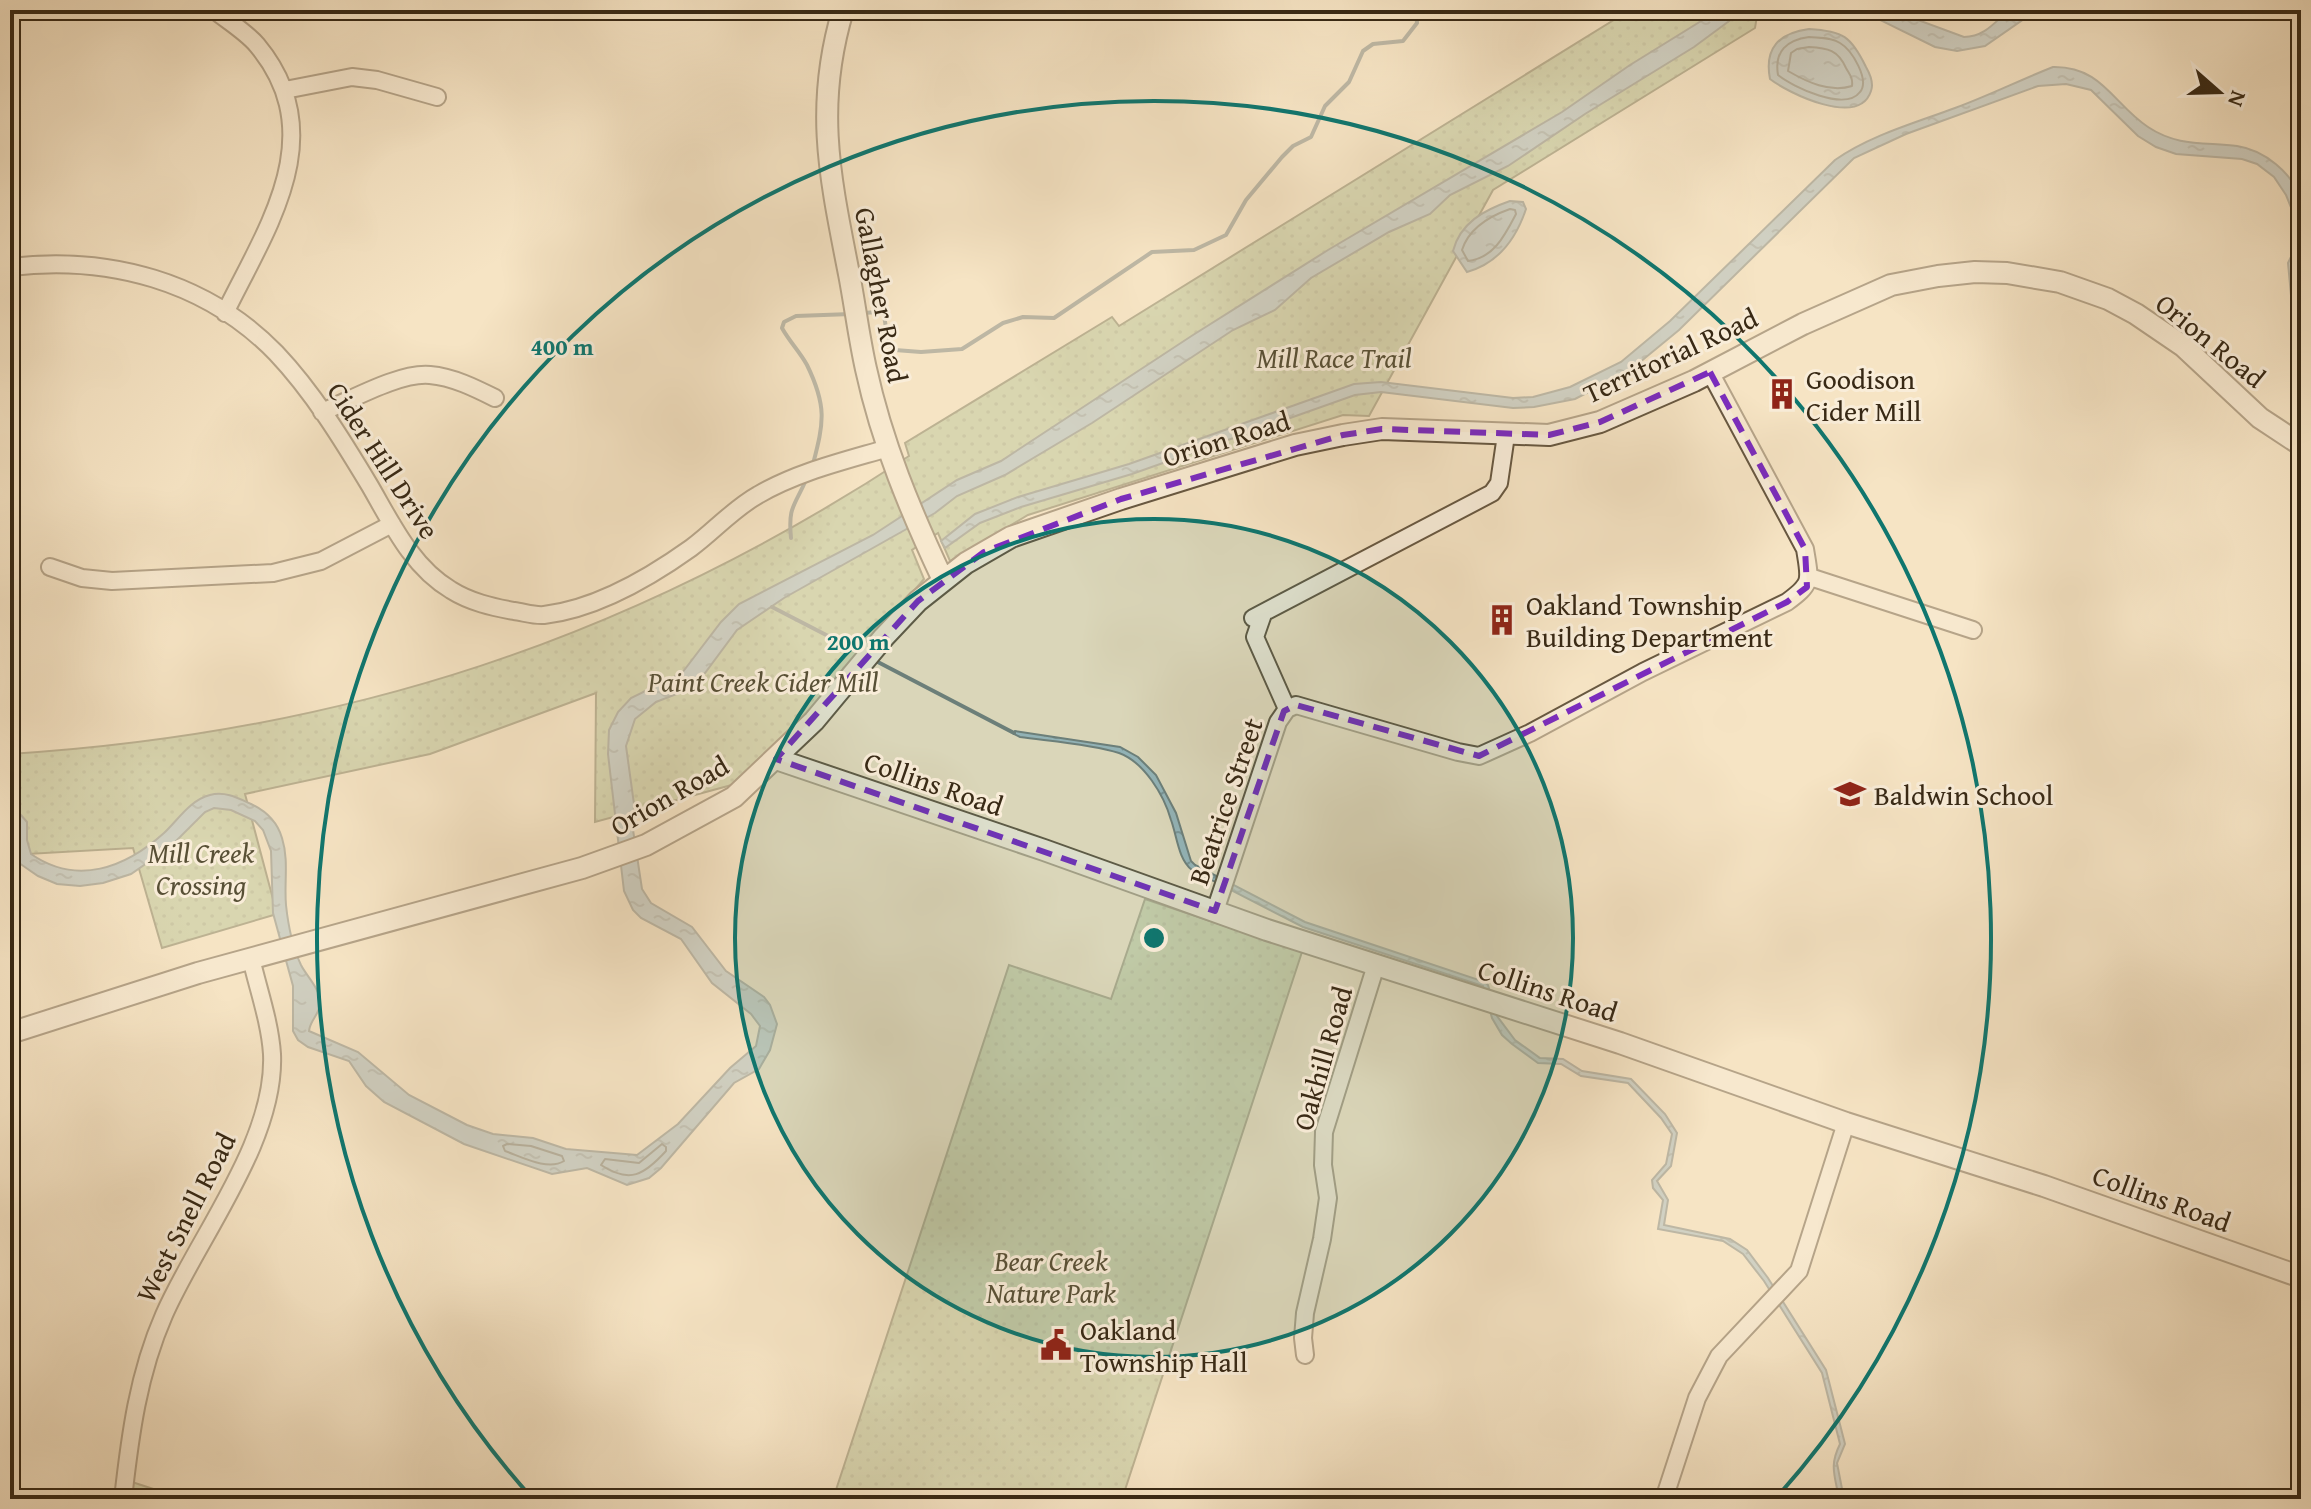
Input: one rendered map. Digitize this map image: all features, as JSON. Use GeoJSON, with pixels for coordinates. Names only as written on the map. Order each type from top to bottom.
{"type":"FeatureCollection","features":[{"type":"Feature","properties":{"kind":"street"},"geometry":{"type":"LineString","coordinates":[[214,10],[255,43],[277,73],[285,90],[293,132],[288,173],[278,205],[225,313]]}},
{"type":"Feature","properties":{"kind":"street","name":"Gallagher Road"},"geometry":{"type":"LineString","coordinates":[[843,10],[826,99],[831,182],[866,369],[888,448],[906,499],[943,580]]}},
{"type":"Feature","properties":{"kind":"street"},"geometry":{"type":"LineString","coordinates":[[285,90],[352,77],[377,80],[437,97]]}},
{"type":"Feature","properties":{"kind":"street","name":"Cider Hill Drive"},"geometry":{"type":"LineString","coordinates":[[10,267],[59,262],[125,269],[187,290],[241,323],[276,353],[322,412],[400,539],[430,574],[451,591],[482,604],[542,615],[609,596],[693,547],[757,495],[812,471],[888,448]]}},
{"type":"Feature","properties":{"kind":"street","name":"Orion Road"},"geometry":{"type":"LineString","coordinates":[[1891,285],[1975,272],[2007,273],[2060,282],[2108,299],[2183,346],[2260,418],[2301,445]]}},
{"type":"Feature","properties":{"kind":"street","name":"Territorial Road"},"geometry":{"type":"LineString","coordinates":[[1506,435],[1549,435],[1600,422],[1891,285]]}},
{"type":"Feature","properties":{"kind":"street"},"geometry":{"type":"LineString","coordinates":[[1506,435],[1499,483],[1492,493],[1258,616],[1255,637],[1287,709],[1296,705],[1479,756],[1787,602],[1807,587],[1810,577],[1805,549],[1710,372]]}},
{"type":"Feature","properties":{"kind":"street"},"geometry":{"type":"LineString","coordinates":[[322,412],[406,378],[428,375],[463,383],[495,398]]}},
{"type":"Feature","properties":{"kind":"street","name":"Orion Road"},"geometry":{"type":"LineString","coordinates":[[10,1033],[251,958],[614,859],[646,845],[734,797],[814,721],[918,601],[943,580],[1011,537],[1295,445],[1382,429],[1506,435]]}},
{"type":"Feature","properties":{"kind":"street"},"geometry":{"type":"LineString","coordinates":[[50,567],[82,578],[112,581],[273,573],[321,561],[392,524]]}},
{"type":"Feature","properties":{"kind":"street"},"geometry":{"type":"LineString","coordinates":[[1810,577],[1973,630]]}},
{"type":"Feature","properties":{"kind":"street","name":"Beatrice Street"},"geometry":{"type":"LineString","coordinates":[[1215,911],[1278,722],[1287,709]]}},
{"type":"Feature","properties":{"kind":"street","name":"Collins Road"},"geometry":{"type":"LineString","coordinates":[[776,759],[1215,911],[1620,1043],[1846,1123],[2071,1195],[2301,1277]]}},
{"type":"Feature","properties":{"kind":"street","name":"West Snell Road"},"geometry":{"type":"LineString","coordinates":[[123,1499],[137,1397],[150,1351],[163,1316],[240,1171],[266,1107],[272,1052],[251,958]]}},
{"type":"Feature","properties":{"kind":"street","name":"Oakhill Road"},"geometry":{"type":"LineString","coordinates":[[1305,1355],[1305,1313],[1328,1198],[1323,1165],[1324,1132],[1376,965]]}},
{"type":"Feature","properties":{"kind":"street"},"geometry":{"type":"LineString","coordinates":[[1664,1499],[1697,1398],[1719,1356],[1799,1271],[1846,1123]]}},
{"type":"Feature","properties":{"kind":"highlighted area"},"geometry":{"type":"Polygon","coordinates":[[[1710,372],[1805,549],[1807,587],[1787,602],[1479,756],[1296,705],[1284,711],[1215,911],[776,759],[918,601],[984,552],[1121,499],[1343,435],[1382,429],[1549,435],[1600,422],[1710,372]]]}},
{"type":"Feature","properties":{"kind":"green space"},"geometry":{"type":"Polygon","coordinates":[[[1630,10],[1758,10],[1755,28],[1493,190],[1369,416],[1343,415],[1028,515],[950,561],[938,533],[912,550],[924,579],[806,717],[739,783],[595,822],[596,693],[430,754],[245,794],[277,914],[162,948],[133,848],[10,855],[10,754],[133,743],[252,724],[367,699],[480,666],[590,626],[697,577],[804,521],[909,456],[905,443],[1112,317],[1119,326],[1630,10]]]}},
{"type":"Feature","properties":{"kind":"green space","name":"Bear Creek Nature Park"},"geometry":{"type":"Polygon","coordinates":[[[1145,899],[1302,952],[1122,1499],[833,1499],[1009,965],[1111,999],[1145,899]]]}},
{"type":"Feature","properties":{"kind":"green space"},"geometry":{"type":"Polygon","coordinates":[[[132,1482],[184,1499],[130,1499],[132,1482]]]}},
{"type":"Feature","properties":{"kind":"water"},"geometry":{"type":"Polygon","coordinates":[[[1719,10],[1744,10],[1694,47],[1508,166],[1450,195],[1430,214],[1389,232],[1311,278],[1275,310],[1233,330],[1092,423],[1005,475],[957,496],[935,513],[784,598],[737,630],[705,673],[687,690],[656,702],[635,719],[626,746],[642,889],[651,903],[692,927],[726,971],[764,997],[777,1024],[770,1050],[759,1069],[734,1083],[649,1178],[627,1185],[587,1168],[552,1174],[464,1144],[384,1102],[366,1086],[349,1061],[308,1047],[298,1040],[293,1031],[293,986],[273,913],[271,851],[263,830],[255,821],[231,810],[214,808],[205,812],[170,847],[131,874],[103,883],[80,886],[57,884],[19,863],[10,812],[20,814],[27,822],[31,854],[48,864],[83,871],[100,869],[133,856],[203,798],[226,795],[251,804],[270,817],[282,838],[291,936],[301,965],[319,998],[320,1007],[309,1031],[358,1052],[409,1095],[467,1125],[493,1134],[533,1138],[566,1149],[637,1155],[678,1124],[730,1068],[756,1046],[760,1026],[751,1014],[712,983],[681,939],[641,918],[633,910],[624,891],[608,754],[609,730],[618,712],[631,698],[682,673],[721,622],[739,604],[873,535],[957,480],[1001,461],[1328,250],[1562,112],[1719,10]]]}},
{"type":"Feature","properties":{"kind":"water"},"geometry":{"type":"Polygon","coordinates":[[[1865,10],[1891,10],[1964,37],[1983,32],[2009,10],[2037,10],[1985,46],[1957,51],[1935,47],[1865,10]]]}},
{"type":"Feature","properties":{"kind":"water"},"geometry":{"type":"Polygon","coordinates":[[[1809,29],[1838,34],[1856,48],[1872,82],[1871,91],[1864,102],[1853,107],[1823,104],[1770,79],[1769,59],[1776,44],[1789,34],[1809,29]]]}},
{"type":"Feature","properties":{"kind":"water"},"geometry":{"type":"Polygon","coordinates":[[[2053,67],[2070,68],[2095,79],[2136,118],[2170,138],[2247,148],[2276,164],[2291,180],[2300,199],[2301,236],[2286,195],[2274,177],[2257,164],[2242,159],[2176,154],[2156,147],[2138,136],[2091,90],[2066,84],[2038,86],[1906,134],[1854,158],[1679,330],[1628,372],[1575,399],[1513,408],[1381,392],[1355,395],[1132,474],[1021,507],[980,523],[945,548],[941,541],[975,514],[1018,497],[1129,464],[1354,384],[1381,382],[1513,398],[1533,397],[1570,387],[1621,362],[1670,321],[1835,160],[1878,137],[2053,67]]]}},
{"type":"Feature","properties":{"kind":"water"},"geometry":{"type":"Polygon","coordinates":[[[1510,201],[1523,202],[1526,209],[1511,240],[1488,263],[1467,272],[1453,251],[1456,241],[1467,225],[1482,213],[1510,201]]]}},
{"type":"Feature","properties":{"kind":"water"},"geometry":{"type":"Polygon","coordinates":[[[2301,236],[2301,329],[2292,306],[2288,263],[2301,236]]]}},
{"type":"Feature","properties":{"kind":"water"},"geometry":{"type":"Polygon","coordinates":[[[1015,731],[1120,747],[1138,757],[1156,775],[1176,813],[1195,865],[1305,922],[1485,982],[1497,1016],[1515,1040],[1540,1058],[1563,1059],[1582,1071],[1631,1079],[1665,1114],[1677,1133],[1671,1166],[1657,1181],[1668,1200],[1664,1225],[1730,1239],[1747,1250],[1826,1370],[1845,1444],[1837,1463],[1844,1499],[1839,1499],[1834,1471],[1840,1444],[1822,1373],[1764,1281],[1743,1254],[1723,1241],[1658,1229],[1663,1200],[1653,1188],[1652,1180],[1666,1164],[1672,1134],[1628,1083],[1581,1076],[1561,1064],[1538,1063],[1502,1035],[1492,1018],[1483,986],[1303,927],[1192,870],[1181,854],[1168,810],[1158,790],[1145,772],[1128,757],[1096,747],[1020,737],[1014,734],[1015,731]]]}},
{"type":"Feature","properties":{"kind":"waterway"},"geometry":{"type":"LineString","coordinates":[[864,313],[884,315],[890,345],[895,350],[962,349],[1003,323],[1023,317],[1054,318],[1152,252],[1194,250],[1226,235],[1246,200],[1282,157],[1293,146],[1311,137],[1325,106],[1349,82],[1363,51],[1373,44],[1403,41],[1417,23],[1416,10]]}},
{"type":"Feature","properties":{"kind":"waterway"},"geometry":{"type":"LineString","coordinates":[[813,464],[820,437],[821,403],[807,365],[782,328],[784,322],[796,316],[851,314]]}},
{"type":"Feature","properties":{"kind":"waterway"},"geometry":{"type":"LineString","coordinates":[[791,538],[791,513],[806,480]]}},
{"type":"Feature","properties":{"kind":"waterway"},"geometry":{"type":"LineString","coordinates":[[772,607],[863,654]]}},
{"type":"Feature","properties":{"kind":"waterway"},"geometry":{"type":"LineString","coordinates":[[874,660],[1014,733]]}},
{"type":"Feature","properties":{"kind":"place","name":"Goodison Cider Mill"},"geometry":{"type":"Point","coordinates":[1782,394]}},
{"type":"Feature","properties":{"kind":"place","name":"Oakland Township Building Department"},"geometry":{"type":"Point","coordinates":[1502,620]}},
{"type":"Feature","properties":{"kind":"place","name":"Baldwin School"},"geometry":{"type":"Point","coordinates":[1850,794]}},
{"type":"Feature","properties":{"kind":"place","name":"Oakland Township Hall"},"geometry":{"type":"Point","coordinates":[1056,1345]}},
{"type":"Feature","properties":{"kind":"park label","name":"Mill Race Trail"},"geometry":{"type":"Point","coordinates":[1334,357]}},
{"type":"Feature","properties":{"kind":"park label","name":"Paint Creek Cider Mill"},"geometry":{"type":"Point","coordinates":[763,681]}},
{"type":"Feature","properties":{"kind":"park label","name":"Mill Creek Crossing"},"geometry":{"type":"Point","coordinates":[201,868]}}]}
